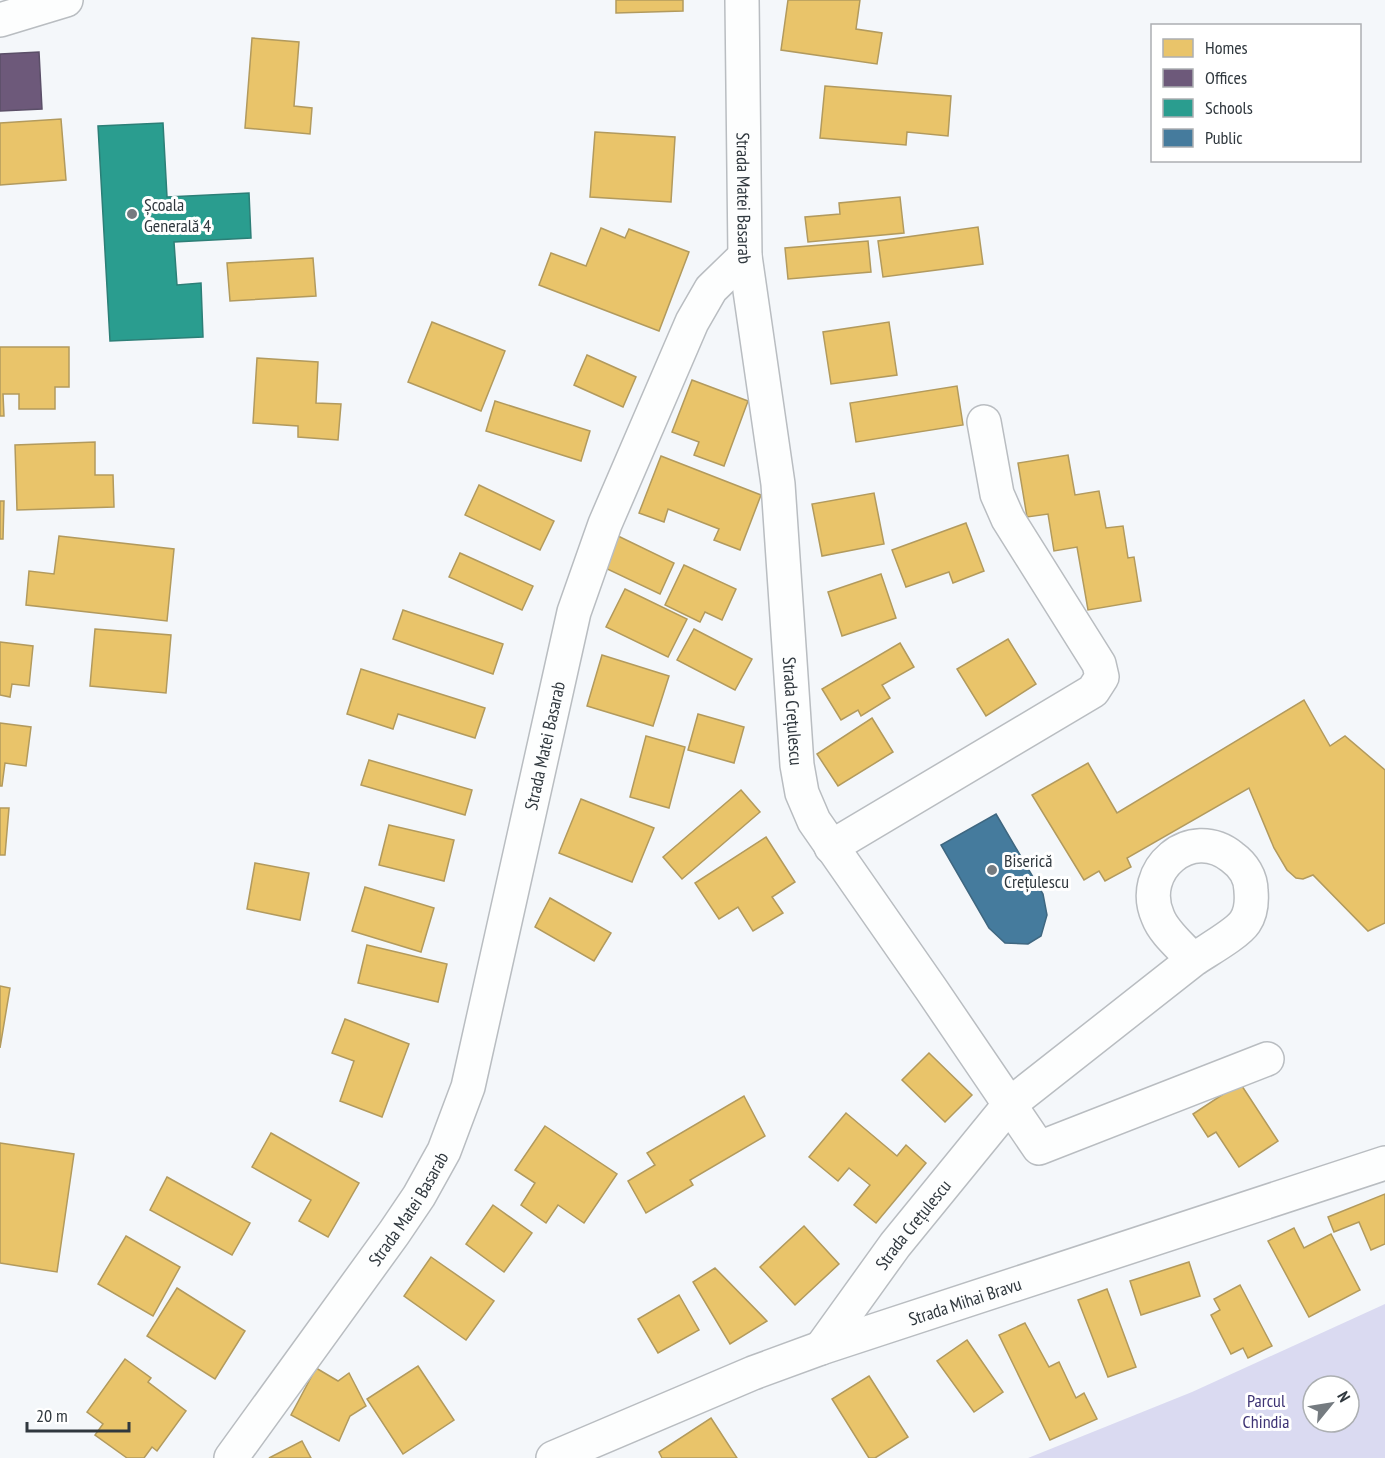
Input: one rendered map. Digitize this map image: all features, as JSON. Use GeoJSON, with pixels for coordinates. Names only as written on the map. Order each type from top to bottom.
{"type":"FeatureCollection","features":[{"type":"Feature","properties":{"kind":"street"},"geometry":{"type":"LineString","coordinates":[[0,20],[66,0]]}},
{"type":"Feature","properties":{"kind":"street","name":"Strada Matei Basarab"},"geometry":{"type":"LineString","coordinates":[[231,1458],[419,1196],[444,1151],[468,1087],[574,612],[606,524],[692,322],[711,289],[745,256],[742,0]]}},
{"type":"Feature","properties":{"kind":"street","name":"Strada Crețulescu"},"geometry":{"type":"LineString","coordinates":[[745,256],[778,484],[796,765],[802,793],[814,821],[1039,1148],[1267,1059]]}},
{"type":"Feature","properties":{"kind":"street"},"geometry":{"type":"LineString","coordinates":[[831,847],[1093,691],[1102,678],[1098,664],[1008,519],[997,494],[984,422]]}},
{"type":"Feature","properties":{"kind":"street"},"geometry":{"type":"LineString","coordinates":[[1010,1104],[1193,960]]}},
{"type":"Feature","properties":{"kind":"street","name":"Strada Crețulescu"},"geometry":{"type":"LineString","coordinates":[[821,1348],[895,1245],[1010,1104]]}},
{"type":"Feature","properties":{"kind":"street","name":"Strada Mihai Bravu"},"geometry":{"type":"LineString","coordinates":[[553,1458],[734,1381],[821,1348],[1385,1163]]}},
{"type":"Feature","properties":{"kind":"green space","name":"Parcul Chindia"},"geometry":{"type":"Polygon","coordinates":[[[1385,1304],[1385,1458],[1028,1458],[1192,1392],[1385,1304]]]}},
{"type":"Feature","properties":{"kind":"building: Homes"},"geometry":{"type":"Polygon","coordinates":[[[616,0],[683,0],[683,11],[616,13],[616,0]]]}},
{"type":"Feature","properties":{"kind":"building: Homes"},"geometry":{"type":"Polygon","coordinates":[[[788,0],[860,0],[856,29],[882,33],[877,64],[781,50],[788,0]]]}},
{"type":"Feature","properties":{"kind":"building: Homes"},"geometry":{"type":"Polygon","coordinates":[[[252,38],[299,42],[294,106],[312,108],[310,134],[245,128],[252,38]]]}},
{"type":"Feature","properties":{"kind":"building: Homes"},"geometry":{"type":"Polygon","coordinates":[[[825,86],[951,96],[948,136],[907,132],[906,145],[820,138],[825,86]]]}},
{"type":"Feature","properties":{"kind":"building: Homes"},"geometry":{"type":"Polygon","coordinates":[[[61,119],[66,180],[0,185],[0,123],[61,119]]]}},
{"type":"Feature","properties":{"kind":"building: Homes"},"geometry":{"type":"Polygon","coordinates":[[[595,132],[675,137],[671,202],[590,197],[595,132]]]}},
{"type":"Feature","properties":{"kind":"building: Homes"},"geometry":{"type":"Polygon","coordinates":[[[900,197],[904,233],[808,242],[805,217],[840,214],[839,203],[900,197]]]}},
{"type":"Feature","properties":{"kind":"building: Homes"},"geometry":{"type":"Polygon","coordinates":[[[978,227],[983,264],[883,277],[878,241],[978,227]]]}},
{"type":"Feature","properties":{"kind":"building: Homes"},"geometry":{"type":"Polygon","coordinates":[[[601,228],[625,238],[629,229],[689,252],[659,331],[539,285],[551,253],[586,266],[601,228]]]}},
{"type":"Feature","properties":{"kind":"building: Homes"},"geometry":{"type":"Polygon","coordinates":[[[868,241],[871,272],[788,279],[785,248],[868,241]]]}},
{"type":"Feature","properties":{"kind":"building: Homes"},"geometry":{"type":"Polygon","coordinates":[[[313,258],[316,296],[230,301],[227,263],[313,258]]]}},
{"type":"Feature","properties":{"kind":"building: Homes"},"geometry":{"type":"Polygon","coordinates":[[[432,322],[505,351],[481,411],[408,382],[432,322]]]}},
{"type":"Feature","properties":{"kind":"building: Homes"},"geometry":{"type":"Polygon","coordinates":[[[889,322],[897,375],[831,384],[823,332],[889,322]]]}},
{"type":"Feature","properties":{"kind":"building: Homes"},"geometry":{"type":"Polygon","coordinates":[[[0,347],[69,347],[69,387],[55,387],[55,409],[19,409],[19,394],[3,394],[4,416],[0,416],[0,347]]]}},
{"type":"Feature","properties":{"kind":"building: Homes"},"geometry":{"type":"Polygon","coordinates":[[[587,355],[636,377],[623,407],[574,385],[587,355]]]}},
{"type":"Feature","properties":{"kind":"building: Homes"},"geometry":{"type":"Polygon","coordinates":[[[257,358],[318,362],[316,403],[341,404],[338,440],[298,437],[298,426],[253,423],[257,358]]]}},
{"type":"Feature","properties":{"kind":"building: Homes"},"geometry":{"type":"Polygon","coordinates":[[[692,380],[748,401],[724,466],[694,455],[699,442],[672,432],[692,380]]]}},
{"type":"Feature","properties":{"kind":"building: Homes"},"geometry":{"type":"Polygon","coordinates":[[[957,386],[963,425],[856,442],[850,403],[957,386]]]}},
{"type":"Feature","properties":{"kind":"building: Homes"},"geometry":{"type":"Polygon","coordinates":[[[495,401],[590,431],[581,461],[486,431],[495,401]]]}},
{"type":"Feature","properties":{"kind":"building: Homes"},"geometry":{"type":"Polygon","coordinates":[[[95,442],[95,475],[113,475],[114,507],[17,510],[15,445],[95,442]]]}},
{"type":"Feature","properties":{"kind":"building: Homes"},"geometry":{"type":"Polygon","coordinates":[[[1068,455],[1075,495],[1099,491],[1106,528],[1123,526],[1128,558],[1134,557],[1141,601],[1088,610],[1077,547],[1054,551],[1048,514],[1027,517],[1018,463],[1068,455]]]}},
{"type":"Feature","properties":{"kind":"building: Homes"},"geometry":{"type":"Polygon","coordinates":[[[661,456],[761,495],[740,550],[714,540],[719,529],[668,509],[664,522],[639,513],[661,456]]]}},
{"type":"Feature","properties":{"kind":"building: Homes"},"geometry":{"type":"Polygon","coordinates":[[[479,485],[554,521],[540,550],[465,515],[479,485]]]}},
{"type":"Feature","properties":{"kind":"building: Homes"},"geometry":{"type":"Polygon","coordinates":[[[874,493],[884,544],[822,556],[812,504],[874,493]]]}},
{"type":"Feature","properties":{"kind":"building: Homes"},"geometry":{"type":"Polygon","coordinates":[[[0,501],[4,501],[3,539],[0,539],[0,501]]]}},
{"type":"Feature","properties":{"kind":"building: Homes"},"geometry":{"type":"Polygon","coordinates":[[[966,523],[984,571],[953,583],[949,572],[906,587],[892,550],[966,523]]]}},
{"type":"Feature","properties":{"kind":"building: Homes"},"geometry":{"type":"Polygon","coordinates":[[[59,536],[174,549],[167,621],[26,605],[29,571],[54,574],[59,536]]]}},
{"type":"Feature","properties":{"kind":"building: Homes"},"geometry":{"type":"Polygon","coordinates":[[[618,536],[674,563],[660,594],[603,567],[618,536]]]}},
{"type":"Feature","properties":{"kind":"building: Homes"},"geometry":{"type":"Polygon","coordinates":[[[460,553],[533,586],[522,610],[449,577],[460,553]]]}},
{"type":"Feature","properties":{"kind":"building: Homes"},"geometry":{"type":"Polygon","coordinates":[[[684,565],[736,589],[722,620],[705,612],[700,622],[665,605],[684,565]]]}},
{"type":"Feature","properties":{"kind":"building: Homes"},"geometry":{"type":"Polygon","coordinates":[[[881,574],[896,618],[842,636],[828,592],[881,574]]]}},
{"type":"Feature","properties":{"kind":"building: Homes"},"geometry":{"type":"Polygon","coordinates":[[[625,589],[687,619],[668,657],[606,627],[625,589]]]}},
{"type":"Feature","properties":{"kind":"building: Homes"},"geometry":{"type":"Polygon","coordinates":[[[403,610],[503,644],[493,674],[393,639],[403,610]]]}},
{"type":"Feature","properties":{"kind":"building: Homes"},"geometry":{"type":"Polygon","coordinates":[[[95,629],[171,635],[166,693],[90,686],[95,629]]]}},
{"type":"Feature","properties":{"kind":"building: Homes"},"geometry":{"type":"Polygon","coordinates":[[[694,629],[752,659],[735,690],[677,660],[694,629]]]}},
{"type":"Feature","properties":{"kind":"building: Homes"},"geometry":{"type":"Polygon","coordinates":[[[1008,639],[1036,684],[986,716],[957,669],[1008,639]]]}},
{"type":"Feature","properties":{"kind":"building: Homes"},"geometry":{"type":"Polygon","coordinates":[[[0,642],[33,646],[29,686],[12,684],[10,697],[0,695],[0,642]]]}},
{"type":"Feature","properties":{"kind":"building: Homes"},"geometry":{"type":"Polygon","coordinates":[[[900,643],[914,667],[882,685],[890,698],[861,716],[858,710],[841,720],[822,689],[900,643]]]}},
{"type":"Feature","properties":{"kind":"building: Homes"},"geometry":{"type":"Polygon","coordinates":[[[602,655],[669,676],[653,726],[587,706],[602,655]]]}},
{"type":"Feature","properties":{"kind":"building: Homes"},"geometry":{"type":"Polygon","coordinates":[[[361,669],[485,708],[475,738],[398,714],[393,729],[347,714],[361,669]]]}},
{"type":"Feature","properties":{"kind":"building: Homes"},"geometry":{"type":"Polygon","coordinates":[[[1304,700],[1330,746],[1345,736],[1385,770],[1385,923],[1368,931],[1313,875],[1303,879],[1296,878],[1287,870],[1274,848],[1249,788],[1127,858],[1131,867],[1105,881],[1099,871],[1084,880],[1032,795],[1088,763],[1117,813],[1304,700]]]}},
{"type":"Feature","properties":{"kind":"building: Homes"},"geometry":{"type":"Polygon","coordinates":[[[698,714],[744,727],[734,763],[688,750],[698,714]]]}},
{"type":"Feature","properties":{"kind":"building: Homes"},"geometry":{"type":"Polygon","coordinates":[[[872,718],[893,752],[838,786],[817,754],[872,718]]]}},
{"type":"Feature","properties":{"kind":"building: Homes"},"geometry":{"type":"Polygon","coordinates":[[[0,723],[31,727],[26,766],[5,763],[2,786],[0,786],[0,723]]]}},
{"type":"Feature","properties":{"kind":"building: Homes"},"geometry":{"type":"Polygon","coordinates":[[[646,736],[685,747],[669,808],[630,797],[646,736]]]}},
{"type":"Feature","properties":{"kind":"building: Homes"},"geometry":{"type":"Polygon","coordinates":[[[369,760],[472,790],[465,815],[361,785],[369,760]]]}},
{"type":"Feature","properties":{"kind":"building: Homes"},"geometry":{"type":"Polygon","coordinates":[[[741,790],[760,812],[682,879],[663,857],[741,790]]]}},
{"type":"Feature","properties":{"kind":"building: Homes"},"geometry":{"type":"Polygon","coordinates":[[[581,799],[654,828],[632,882],[559,853],[581,799]]]}},
{"type":"Feature","properties":{"kind":"building: Homes"},"geometry":{"type":"Polygon","coordinates":[[[0,808],[9,808],[5,855],[0,855],[0,808]]]}},
{"type":"Feature","properties":{"kind":"building: Homes"},"geometry":{"type":"Polygon","coordinates":[[[389,825],[454,840],[444,881],[379,865],[389,825]]]}},
{"type":"Feature","properties":{"kind":"building: Homes"},"geometry":{"type":"Polygon","coordinates":[[[766,837],[795,882],[772,897],[783,913],[753,931],[738,907],[719,919],[695,883],[766,837]]]}},
{"type":"Feature","properties":{"kind":"building: Homes"},"geometry":{"type":"Polygon","coordinates":[[[255,863],[309,873],[300,920],[247,909],[255,863]]]}},
{"type":"Feature","properties":{"kind":"building: Homes"},"geometry":{"type":"Polygon","coordinates":[[[365,887],[434,908],[421,952],[352,931],[365,887]]]}},
{"type":"Feature","properties":{"kind":"building: Homes"},"geometry":{"type":"Polygon","coordinates":[[[550,898],[611,933],[594,961],[535,927],[550,898]]]}},
{"type":"Feature","properties":{"kind":"building: Homes"},"geometry":{"type":"Polygon","coordinates":[[[367,945],[447,964],[438,1002],[358,983],[367,945]]]}},
{"type":"Feature","properties":{"kind":"building: Homes"},"geometry":{"type":"Polygon","coordinates":[[[0,986],[10,988],[0,1048],[0,986]]]}},
{"type":"Feature","properties":{"kind":"building: Homes"},"geometry":{"type":"Polygon","coordinates":[[[345,1019],[409,1044],[382,1117],[340,1101],[354,1061],[332,1053],[345,1019]]]}},
{"type":"Feature","properties":{"kind":"building: Homes"},"geometry":{"type":"Polygon","coordinates":[[[929,1053],[972,1095],[945,1122],[902,1080],[929,1053]]]}},
{"type":"Feature","properties":{"kind":"building: Homes"},"geometry":{"type":"Polygon","coordinates":[[[1240,1083],[1278,1141],[1239,1167],[1216,1132],[1208,1137],[1193,1114],[1240,1083]]]}},
{"type":"Feature","properties":{"kind":"building: Homes"},"geometry":{"type":"Polygon","coordinates":[[[744,1096],[765,1136],[690,1180],[693,1185],[646,1213],[628,1181],[655,1165],[647,1153],[744,1096]]]}},
{"type":"Feature","properties":{"kind":"building: Homes"},"geometry":{"type":"Polygon","coordinates":[[[846,1113],[897,1156],[906,1145],[926,1163],[876,1223],[854,1205],[870,1185],[849,1168],[838,1181],[809,1157],[846,1113]]]}},
{"type":"Feature","properties":{"kind":"building: Homes"},"geometry":{"type":"Polygon","coordinates":[[[545,1126],[617,1174],[584,1223],[558,1205],[546,1223],[521,1205],[535,1183],[515,1170],[545,1126]]]}},
{"type":"Feature","properties":{"kind":"building: Homes"},"geometry":{"type":"Polygon","coordinates":[[[271,1133],[359,1183],[328,1237],[299,1221],[311,1200],[252,1167],[271,1133]]]}},
{"type":"Feature","properties":{"kind":"building: Homes"},"geometry":{"type":"Polygon","coordinates":[[[0,1143],[74,1154],[57,1272],[0,1263],[0,1143]]]}},
{"type":"Feature","properties":{"kind":"building: Homes"},"geometry":{"type":"Polygon","coordinates":[[[167,1177],[250,1223],[232,1255],[150,1210],[167,1177]]]}},
{"type":"Feature","properties":{"kind":"building: Homes"},"geometry":{"type":"Polygon","coordinates":[[[1385,1194],[1385,1244],[1371,1250],[1359,1222],[1334,1232],[1328,1217],[1385,1194]]]}},
{"type":"Feature","properties":{"kind":"building: Homes"},"geometry":{"type":"Polygon","coordinates":[[[493,1205],[532,1233],[504,1272],[466,1244],[493,1205]]]}},
{"type":"Feature","properties":{"kind":"building: Homes"},"geometry":{"type":"Polygon","coordinates":[[[804,1226],[839,1264],[795,1305],[760,1267],[804,1226]]]}},
{"type":"Feature","properties":{"kind":"building: Homes"},"geometry":{"type":"Polygon","coordinates":[[[1294,1228],[1304,1248],[1331,1234],[1360,1290],[1309,1317],[1268,1241],[1294,1228]]]}},
{"type":"Feature","properties":{"kind":"building: Homes"},"geometry":{"type":"Polygon","coordinates":[[[126,1236],[180,1267],[153,1316],[98,1284],[126,1236]]]}},
{"type":"Feature","properties":{"kind":"building: Homes"},"geometry":{"type":"Polygon","coordinates":[[[431,1257],[494,1301],[466,1340],[404,1296],[431,1257]]]}},
{"type":"Feature","properties":{"kind":"building: Homes"},"geometry":{"type":"Polygon","coordinates":[[[1189,1262],[1200,1296],[1141,1315],[1130,1281],[1189,1262]]]}},
{"type":"Feature","properties":{"kind":"building: Homes"},"geometry":{"type":"Polygon","coordinates":[[[715,1268],[767,1321],[730,1344],[693,1282],[715,1268]]]}},
{"type":"Feature","properties":{"kind":"building: Homes"},"geometry":{"type":"Polygon","coordinates":[[[1240,1285],[1272,1346],[1248,1358],[1243,1348],[1231,1354],[1211,1315],[1220,1310],[1214,1299],[1240,1285]]]}},
{"type":"Feature","properties":{"kind":"building: Homes"},"geometry":{"type":"Polygon","coordinates":[[[177,1288],[245,1331],[215,1379],[147,1336],[177,1288]]]}},
{"type":"Feature","properties":{"kind":"building: Homes"},"geometry":{"type":"Polygon","coordinates":[[[1107,1289],[1136,1367],[1108,1377],[1078,1300],[1107,1289]]]}},
{"type":"Feature","properties":{"kind":"building: Homes"},"geometry":{"type":"Polygon","coordinates":[[[679,1295],[699,1330],[658,1353],[638,1319],[679,1295]]]}},
{"type":"Feature","properties":{"kind":"building: Homes"},"geometry":{"type":"Polygon","coordinates":[[[1025,1323],[1049,1367],[1059,1362],[1076,1398],[1084,1393],[1097,1419],[1050,1440],[999,1335],[1025,1323]]]}},
{"type":"Feature","properties":{"kind":"building: Homes"},"geometry":{"type":"Polygon","coordinates":[[[967,1340],[1003,1392],[974,1412],[937,1361],[967,1340]]]}},
{"type":"Feature","properties":{"kind":"building: Homes"},"geometry":{"type":"Polygon","coordinates":[[[125,1359],[151,1378],[148,1382],[186,1411],[157,1451],[152,1447],[144,1458],[127,1458],[95,1435],[103,1424],[87,1412],[125,1359]]]}},
{"type":"Feature","properties":{"kind":"building: Homes"},"geometry":{"type":"Polygon","coordinates":[[[418,1366],[454,1420],[403,1454],[367,1399],[418,1366]]]}},
{"type":"Feature","properties":{"kind":"building: Homes"},"geometry":{"type":"Polygon","coordinates":[[[316,1368],[338,1381],[349,1373],[366,1406],[350,1416],[339,1441],[291,1415],[316,1368]]]}},
{"type":"Feature","properties":{"kind":"building: Homes"},"geometry":{"type":"Polygon","coordinates":[[[869,1376],[908,1437],[875,1458],[869,1458],[832,1399],[869,1376]]]}},
{"type":"Feature","properties":{"kind":"building: Homes"},"geometry":{"type":"Polygon","coordinates":[[[711,1418],[737,1458],[662,1458],[659,1452],[711,1418]]]}},
{"type":"Feature","properties":{"kind":"building: Homes"},"geometry":{"type":"Polygon","coordinates":[[[302,1441],[311,1458],[269,1458],[302,1441]]]}},
{"type":"Feature","properties":{"kind":"building: Offices"},"geometry":{"type":"Polygon","coordinates":[[[39,52],[42,109],[0,111],[0,54],[39,52]]]}},
{"type":"Feature","properties":{"kind":"building: Schools"},"geometry":{"type":"Polygon","coordinates":[[[163,123],[167,197],[249,193],[251,238],[174,242],[177,285],[201,283],[203,337],[110,341],[98,126],[163,123]]]}},
{"type":"Feature","properties":{"kind":"building: Public","name":"Biserică Crețulescu"},"geometry":{"type":"Polygon","coordinates":[[[996,814],[1043,894],[1047,915],[1041,936],[1028,944],[1005,943],[989,928],[941,845],[996,814]]]}},
{"type":"Feature","properties":{"kind":"place","name":"Școala Generală 4"},"geometry":{"type":"Point","coordinates":[132,214]}},
{"type":"Feature","properties":{"kind":"place","name":"Biserică Crețulescu"},"geometry":{"type":"Point","coordinates":[992,870]}}]}
